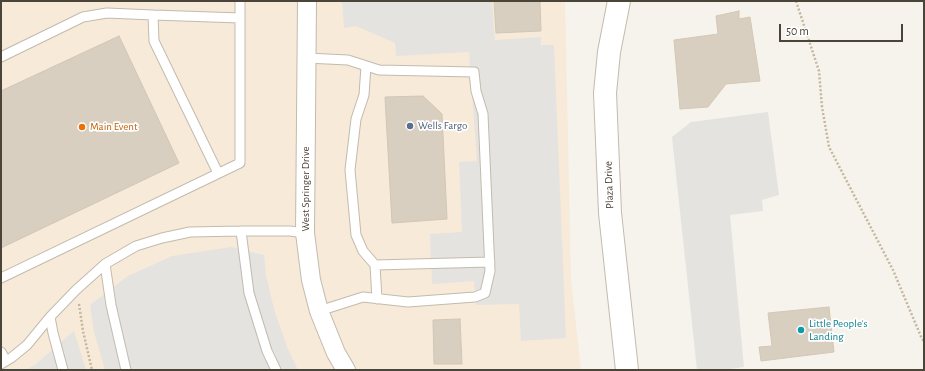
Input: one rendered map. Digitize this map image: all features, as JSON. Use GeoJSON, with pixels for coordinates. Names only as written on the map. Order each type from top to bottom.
{"type":"FeatureCollection","features":[{"type":"Feature","properties":{"kind":"street","name":"West Springer Drive"},"geometry":{"type":"LineString","coordinates":[[307,1],[305,233],[311,280],[318,311],[336,353],[346,370]]}},
{"type":"Feature","properties":{"kind":"street","name":"Plaza Drive"},"geometry":{"type":"LineString","coordinates":[[618,1],[609,52],[605,93],[610,213],[627,370]]}},
{"type":"Feature","properties":{"kind":"lane"},"geometry":{"type":"LineString","coordinates":[[1,278],[240,163],[240,1]]}},
{"type":"Feature","properties":{"kind":"lane"},"geometry":{"type":"LineString","coordinates":[[1,57],[84,17],[107,13],[240,18]]}},
{"type":"Feature","properties":{"kind":"lane"},"geometry":{"type":"LineString","coordinates":[[154,15],[154,42],[218,173]]}},
{"type":"Feature","properties":{"kind":"lane"},"geometry":{"type":"LineString","coordinates":[[306,58],[348,60],[379,70],[474,72],[476,91],[483,114],[490,262],[490,271],[485,292],[475,297],[408,302],[363,297],[318,311]]}},
{"type":"Feature","properties":{"kind":"lane"},"geometry":{"type":"LineString","coordinates":[[366,66],[364,95],[356,119],[350,170],[356,235],[363,251],[375,265],[377,298]]}},
{"type":"Feature","properties":{"kind":"lane"},"geometry":{"type":"LineString","coordinates":[[1,352],[3,362],[27,344],[76,290],[105,264],[136,246],[162,238],[190,232],[241,230],[290,231],[305,233]]}},
{"type":"Feature","properties":{"kind":"lane"},"geometry":{"type":"LineString","coordinates":[[241,230],[249,293],[267,351],[276,370]]}},
{"type":"Feature","properties":{"kind":"lane"},"geometry":{"type":"LineString","coordinates":[[375,265],[490,262]]}},
{"type":"Feature","properties":{"kind":"lane"},"geometry":{"type":"LineString","coordinates":[[105,264],[111,305],[126,370]]}},
{"type":"Feature","properties":{"kind":"lane"},"geometry":{"type":"LineString","coordinates":[[50,317],[63,370]]}},
{"type":"Feature","properties":{"kind":"path"},"geometry":{"type":"LineString","coordinates":[[796,1],[819,71],[822,108],[828,147],[893,270],[924,342]]}},
{"type":"Feature","properties":{"kind":"path"},"geometry":{"type":"LineString","coordinates":[[76,290],[92,370]]}},
{"type":"Feature","properties":{"kind":"shaded area"},"geometry":{"type":"Polygon","coordinates":[[[1,1],[565,1],[571,279],[581,370],[1,370],[1,1]]]}},
{"type":"Feature","properties":{"kind":"shaded area"},"geometry":{"type":"Polygon","coordinates":[[[342,1],[492,1],[495,40],[541,37],[541,45],[554,45],[566,338],[521,341],[519,304],[476,305],[474,281],[432,284],[430,234],[462,232],[459,162],[477,161],[469,52],[396,56],[395,43],[356,26],[344,28],[342,1]]]}},
{"type":"Feature","properties":{"kind":"shaded area"},"geometry":{"type":"Polygon","coordinates":[[[768,112],[779,195],[762,200],[763,211],[730,215],[744,367],[723,370],[697,370],[672,137],[691,122],[768,112]]]}},
{"type":"Feature","properties":{"kind":"shaded area"},"geometry":{"type":"Polygon","coordinates":[[[231,247],[264,255],[266,275],[274,309],[287,347],[298,370],[105,370],[94,332],[90,305],[128,276],[172,256],[231,247]]]}},
{"type":"Feature","properties":{"kind":"shaded area"},"geometry":{"type":"Polygon","coordinates":[[[74,331],[86,370],[26,370],[36,364],[74,331]]]}},
{"type":"Feature","properties":{"kind":"building"},"geometry":{"type":"Polygon","coordinates":[[[494,1],[540,1],[541,31],[496,33],[494,1]]]}},
{"type":"Feature","properties":{"kind":"building"},"geometry":{"type":"Polygon","coordinates":[[[739,11],[739,19],[750,17],[760,81],[726,84],[708,107],[680,109],[674,40],[718,34],[716,16],[739,11]]]}},
{"type":"Feature","properties":{"kind":"building","name":"Main Event"},"geometry":{"type":"Polygon","coordinates":[[[119,36],[179,163],[1,248],[1,91],[119,36]]]}},
{"type":"Feature","properties":{"kind":"building"},"geometry":{"type":"Polygon","coordinates":[[[423,96],[442,114],[447,219],[392,223],[385,97],[423,96]]]}},
{"type":"Feature","properties":{"kind":"building","name":"Little People's Landing"},"geometry":{"type":"Polygon","coordinates":[[[829,307],[834,352],[761,361],[759,347],[772,346],[768,313],[829,307]]]}},
{"type":"Feature","properties":{"kind":"building"},"geometry":{"type":"Polygon","coordinates":[[[460,319],[462,364],[434,364],[433,320],[460,319]]]}},
{"type":"Feature","properties":{"kind":"place","name":"Wells Fargo"},"geometry":{"type":"Point","coordinates":[410,126]}},
{"type":"Feature","properties":{"kind":"place","name":"Main Event"},"geometry":{"type":"Point","coordinates":[82,127]}},
{"type":"Feature","properties":{"kind":"place","name":"Little People's Landing"},"geometry":{"type":"Point","coordinates":[801,330]}}]}
